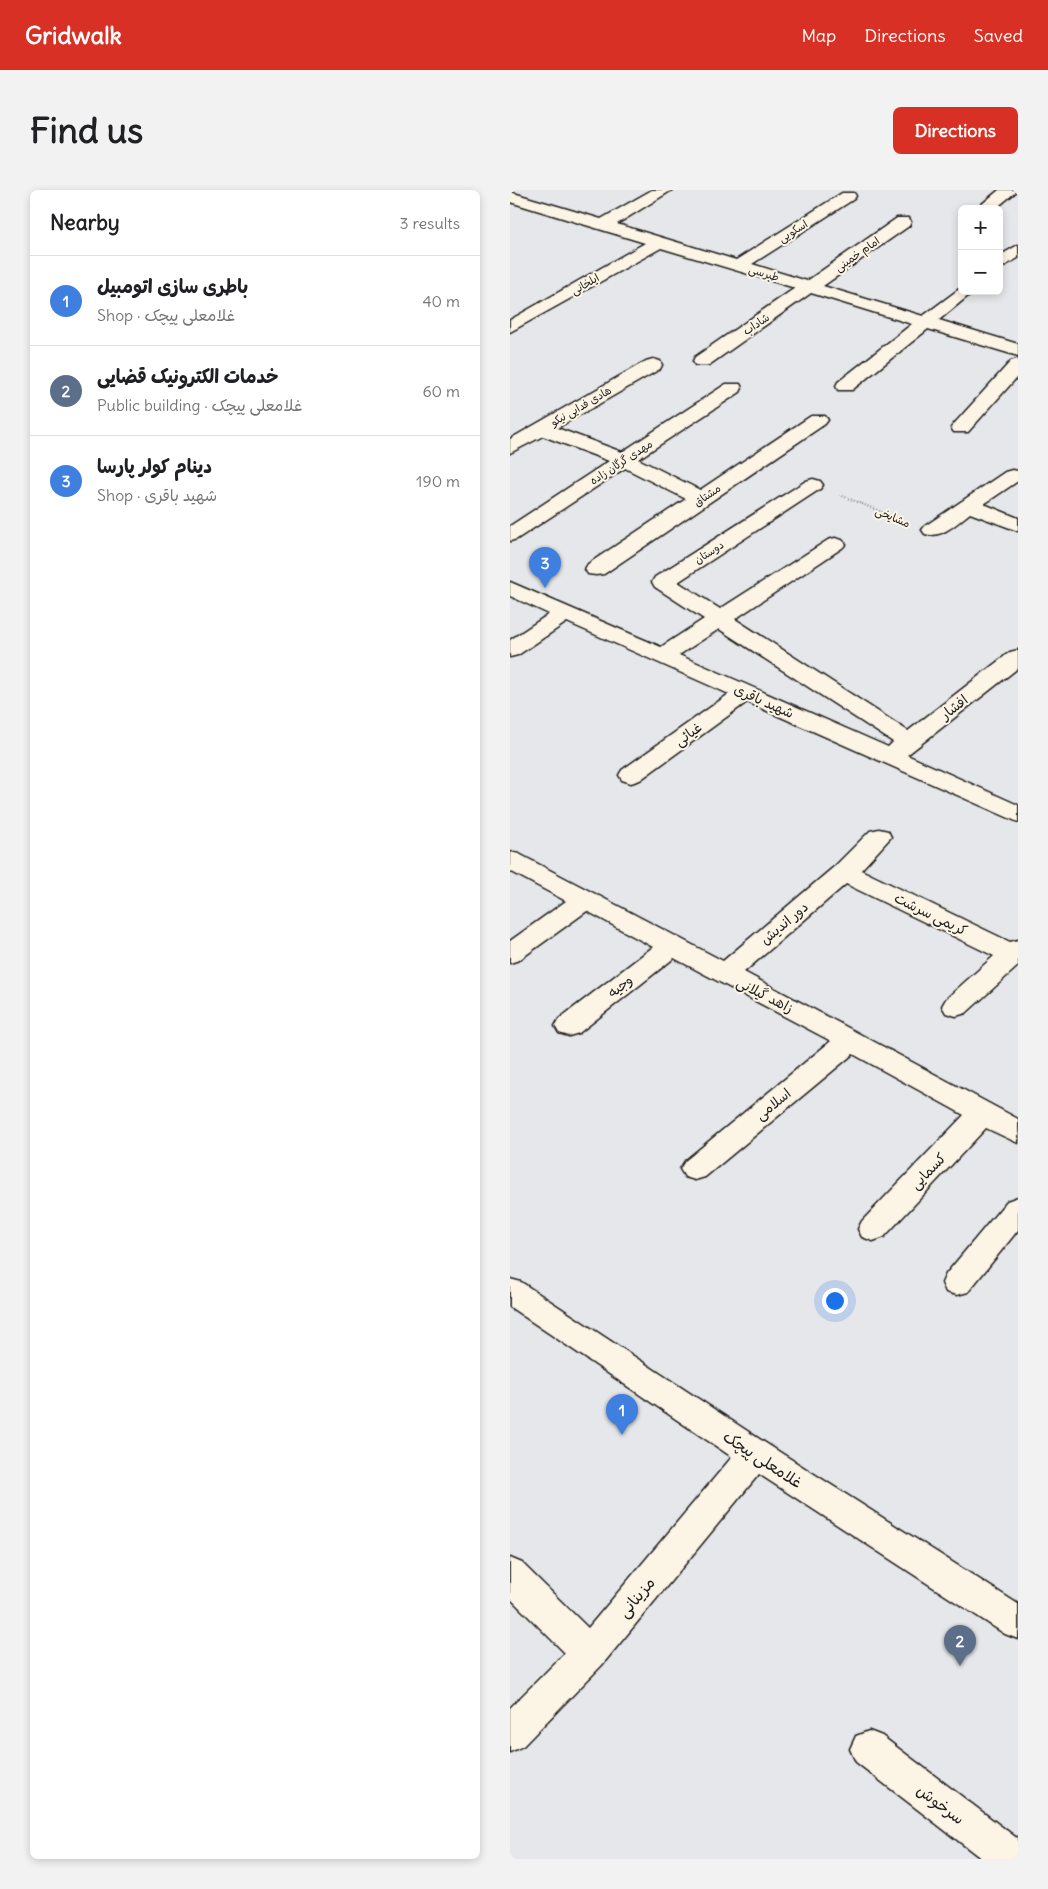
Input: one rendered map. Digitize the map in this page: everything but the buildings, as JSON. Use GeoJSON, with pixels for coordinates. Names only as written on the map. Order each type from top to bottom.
{"type":"FeatureCollection","features":[{"type":"Feature","properties":{"kind":"street"},"geometry":{"type":"LineString","coordinates":[[603,225],[664,190]]}},
{"type":"Feature","properties":{"kind":"street"},"geometry":{"type":"LineString","coordinates":[[989,205],[1010,190]]}},
{"type":"Feature","properties":{"kind":"street","name":"اسکویی"},"geometry":{"type":"LineString","coordinates":[[738,266],[848,196]]}},
{"type":"Feature","properties":{"kind":"street","name":"طبرسی"},"geometry":{"type":"LineString","coordinates":[[510,197],[1018,350]]}},
{"type":"Feature","properties":{"kind":"street"},"geometry":{"type":"LineString","coordinates":[[510,215],[531,204]]}},
{"type":"Feature","properties":{"kind":"street","name":"امام خمینی"},"geometry":{"type":"LineString","coordinates":[[810,287],[903,222]]}},
{"type":"Feature","properties":{"kind":"street","name":"ایلخانی"},"geometry":{"type":"LineString","coordinates":[[510,327],[659,242]]}},
{"type":"Feature","properties":{"kind":"street"},"geometry":{"type":"LineString","coordinates":[[1003,261],[1018,250]]}},
{"type":"Feature","properties":{"kind":"street","name":"شاداب"},"geometry":{"type":"LineString","coordinates":[[702,361],[810,287]]}},
{"type":"Feature","properties":{"kind":"street"},"geometry":{"type":"LineString","coordinates":[[845,386],[961,295]]}},
{"type":"Feature","properties":{"kind":"street","name":"هادی فدایی نیکو"},"geometry":{"type":"LineString","coordinates":[[510,447],[653,365]]}},
{"type":"Feature","properties":{"kind":"street"},"geometry":{"type":"LineString","coordinates":[[961,428],[1018,365]]}},
{"type":"Feature","properties":{"kind":"street","name":"مهدی گرگان زاده"},"geometry":{"type":"LineString","coordinates":[[510,535],[733,388]]}},
{"type":"Feature","properties":{"kind":"street","name":"مشتاق"},"geometry":{"type":"LineString","coordinates":[[596,569],[818,420]]}},
{"type":"Feature","properties":{"kind":"street"},"geometry":{"type":"LineString","coordinates":[[542,429],[624,460],[701,499]]}},
{"type":"Feature","properties":{"kind":"street"},"geometry":{"type":"LineString","coordinates":[[932,530],[1012,476]]}},
{"type":"Feature","properties":{"kind":"street","name":"دوستان"},"geometry":{"type":"LineString","coordinates":[[813,484],[663,582],[909,742]]}},
{"type":"Feature","properties":{"kind":"street"},"geometry":{"type":"LineString","coordinates":[[970,506],[1018,525]]}},
{"type":"Feature","properties":{"kind":"street"},"geometry":{"type":"LineString","coordinates":[[662,656],[835,544]]}},
{"type":"Feature","properties":{"kind":"street","name":"شهید باقری"},"geometry":{"type":"LineString","coordinates":[[510,588],[1017,813]]}},
{"type":"Feature","properties":{"kind":"street"},"geometry":{"type":"LineString","coordinates":[[510,650],[565,613]]}},
{"type":"Feature","properties":{"kind":"street","name":"افشار"},"geometry":{"type":"LineString","coordinates":[[890,757],[1018,657]]}},
{"type":"Feature","properties":{"kind":"street","name":"غیائی"},"geometry":{"type":"LineString","coordinates":[[631,775],[745,693]]}},
{"type":"Feature","properties":{"kind":"street","name":"دور اندیش"},"geometry":{"type":"LineString","coordinates":[[725,974],[844,872],[879,837]]}},
{"type":"Feature","properties":{"kind":"street","name":"زاهد گیلانی"},"geometry":{"type":"LineString","coordinates":[[510,860],[851,1040],[1018,1132]]}},
{"type":"Feature","properties":{"kind":"street","name":"کریمی سرشت"},"geometry":{"type":"LineString","coordinates":[[844,872],[1016,953]]}},
{"type":"Feature","properties":{"kind":"street"},"geometry":{"type":"LineString","coordinates":[[510,954],[584,900]]}},
{"type":"Feature","properties":{"kind":"street","name":"وجیه"},"geometry":{"type":"LineString","coordinates":[[569,1026],[671,946]]}},
{"type":"Feature","properties":{"kind":"street"},"geometry":{"type":"LineString","coordinates":[[956,1006],[1016,953]]}},
{"type":"Feature","properties":{"kind":"street","name":"اسلامی"},"geometry":{"type":"LineString","coordinates":[[695,1168],[851,1040]]}},
{"type":"Feature","properties":{"kind":"street","name":"کسمایی"},"geometry":{"type":"LineString","coordinates":[[873,1229],[983,1113]]}},
{"type":"Feature","properties":{"kind":"street"},"geometry":{"type":"LineString","coordinates":[[957,1283],[1018,1209]]}},
{"type":"Feature","properties":{"kind":"street","name":"غلامعلی پیچک"},"geometry":{"type":"LineString","coordinates":[[510,1291],[755,1454],[1018,1623]]}},
{"type":"Feature","properties":{"kind":"street","name":"مزینانی"},"geometry":{"type":"LineString","coordinates":[[510,1734],[589,1653],[755,1454]]}},
{"type":"Feature","properties":{"kind":"street"},"geometry":{"type":"LineString","coordinates":[[510,1574],[589,1653]]}},
{"type":"Feature","properties":{"kind":"street","name":"سرخوش"},"geometry":{"type":"LineString","coordinates":[[870,1749],[1016,1858]]}},
{"type":"Feature","properties":{"kind":"path","name":"مشایخی"},"geometry":{"type":"LineString","coordinates":[[813,484],[923,530],[932,530]]}},
{"type":"Feature","properties":{"kind":"place","name":"دینام کولر پارسا"},"geometry":{"type":"Point","coordinates":[545,588]}},
{"type":"Feature","properties":{"kind":"place","name":"باطری سازی اتومبیل"},"geometry":{"type":"Point","coordinates":[622,1435]}},
{"type":"Feature","properties":{"kind":"place","name":"خدمات الکترونیک قضایی"},"geometry":{"type":"Point","coordinates":[960,1666]}}]}
